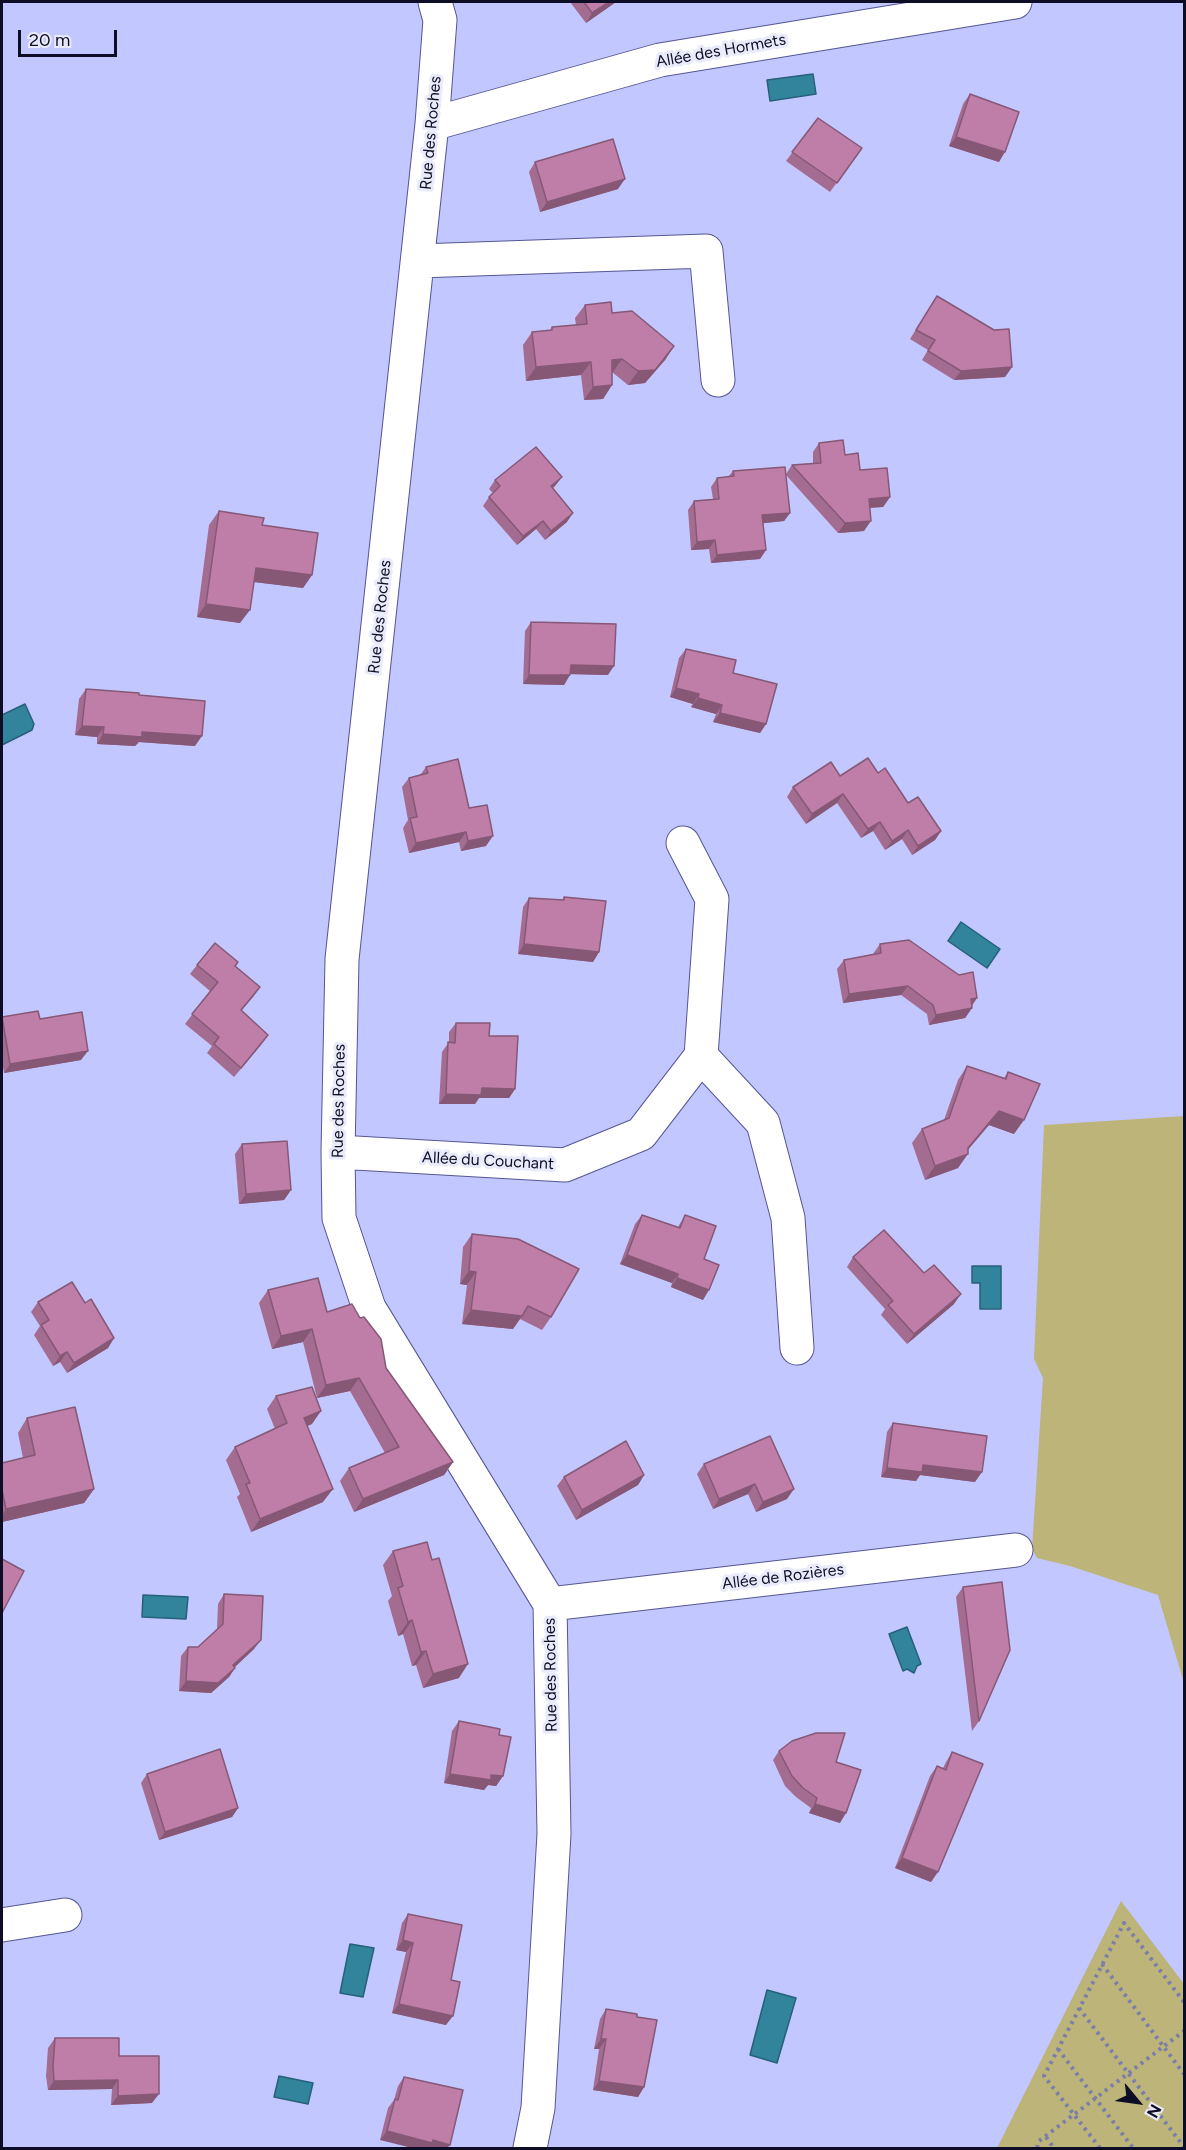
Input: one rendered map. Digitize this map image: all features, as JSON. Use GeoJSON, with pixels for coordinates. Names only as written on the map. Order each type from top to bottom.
{"type":"FeatureCollection","features":[{"type":"Feature","properties":{"kind":"street","name":"Rue des Roches"},"geometry":{"type":"LineString","coordinates":[[435,2],[440,20],[419,261],[342,959],[339,1218],[369,1308],[550,1604],[554,1834],[538,2109],[530,2148]]}},
{"type":"Feature","properties":{"kind":"street","name":"Allée des Hormets"},"geometry":{"type":"LineString","coordinates":[[432,124],[660,60],[1015,2]]}},
{"type":"Feature","properties":{"kind":"street"},"geometry":{"type":"LineString","coordinates":[[419,261],[706,251],[717,380]]}},
{"type":"Feature","properties":{"kind":"street"},"geometry":{"type":"LineString","coordinates":[[683,843],[712,899],[701,1056],[763,1123],[788,1218],[797,1348]]}},
{"type":"Feature","properties":{"kind":"street","name":"Allée du Couchant"},"geometry":{"type":"LineString","coordinates":[[338,1152],[565,1165],[641,1134],[701,1056]]}},
{"type":"Feature","properties":{"kind":"street","name":"Allée de Rozières"},"geometry":{"type":"LineString","coordinates":[[550,1604],[1016,1550]]}},
{"type":"Feature","properties":{"kind":"street"},"geometry":{"type":"LineString","coordinates":[[2,1925],[65,1915]]}},
{"type":"Feature","properties":{"kind":"path"},"geometry":{"type":"LineString","coordinates":[[1100,2148],[1044,2076],[1124,1923],[1185,2002]]}},
{"type":"Feature","properties":{"kind":"path"},"geometry":{"type":"LineString","coordinates":[[1102,1964],[1185,2074]]}},
{"type":"Feature","properties":{"kind":"path"},"geometry":{"type":"LineString","coordinates":[[1079,2008],[1185,2147]]}},
{"type":"Feature","properties":{"kind":"path"},"geometry":{"type":"LineString","coordinates":[[1037,2148],[1039,2141],[1185,2031]]}},
{"type":"Feature","properties":{"kind":"path"},"geometry":{"type":"LineString","coordinates":[[1058,2049],[1133,2148]]}},
{"type":"Feature","properties":{"kind":"path"},"geometry":{"type":"LineString","coordinates":[[1046,2137],[1054,2148]]}},
{"type":"Feature","properties":{"kind":"shaded area"},"geometry":{"type":"Polygon","coordinates":[[[1184,1116],[1184,1683],[1158,1595],[1070,1566],[1037,1558],[1032,1549],[1043,1378],[1034,1359],[1044,1125],[1184,1116]]]}},
{"type":"Feature","properties":{"kind":"shaded area"},"geometry":{"type":"Polygon","coordinates":[[[1121,1901],[1184,1984],[1184,2148],[997,2148],[1121,1901]]]}},
{"type":"Feature","properties":{"kind":"water"},"geometry":{"type":"Polygon","coordinates":[[[813,74],[816,94],[770,101],[767,80],[813,74]]]}},
{"type":"Feature","properties":{"kind":"water"},"geometry":{"type":"Polygon","coordinates":[[[25,704],[34,724],[32,730],[2,745],[2,715],[25,704]]]}},
{"type":"Feature","properties":{"kind":"water"},"geometry":{"type":"Polygon","coordinates":[[[961,922],[1000,949],[987,968],[948,941],[961,922]]]}},
{"type":"Feature","properties":{"kind":"water"},"geometry":{"type":"Polygon","coordinates":[[[972,1266],[1001,1266],[1001,1309],[980,1309],[980,1283],[972,1283],[972,1266]]]}},
{"type":"Feature","properties":{"kind":"water"},"geometry":{"type":"Polygon","coordinates":[[[143,1595],[188,1597],[186,1619],[142,1617],[143,1595]]]}},
{"type":"Feature","properties":{"kind":"water"},"geometry":{"type":"Polygon","coordinates":[[[907,1627],[921,1664],[917,1666],[914,1673],[907,1669],[903,1671],[889,1634],[907,1627]]]}},
{"type":"Feature","properties":{"kind":"water"},"geometry":{"type":"Polygon","coordinates":[[[350,1944],[374,1948],[363,1997],[340,1993],[350,1944]]]}},
{"type":"Feature","properties":{"kind":"water"},"geometry":{"type":"Polygon","coordinates":[[[767,1990],[796,1998],[777,2063],[750,2055],[767,1990]]]}},
{"type":"Feature","properties":{"kind":"water"},"geometry":{"type":"Polygon","coordinates":[[[279,2076],[313,2083],[308,2104],[274,2097],[279,2076]]]}},
{"type":"Feature","properties":{"kind":"building"},"geometry":{"type":"Polygon","coordinates":[[[584,2],[609,2],[592,13],[584,2]]]}},
{"type":"Feature","properties":{"kind":"building"},"geometry":{"type":"Polygon","coordinates":[[[970,94],[1019,112],[1005,152],[956,137],[970,94]]]}},
{"type":"Feature","properties":{"kind":"building"},"geometry":{"type":"Polygon","coordinates":[[[818,118],[862,148],[837,183],[792,152],[818,118]]]}},
{"type":"Feature","properties":{"kind":"building"},"geometry":{"type":"Polygon","coordinates":[[[613,139],[625,179],[547,202],[535,162],[613,139]]]}},
{"type":"Feature","properties":{"kind":"building"},"geometry":{"type":"Polygon","coordinates":[[[937,296],[994,330],[1009,329],[1012,367],[961,371],[928,351],[935,340],[916,330],[937,296]]]}},
{"type":"Feature","properties":{"kind":"building"},"geometry":{"type":"Polygon","coordinates":[[[611,302],[612,313],[632,311],[674,346],[655,370],[638,371],[622,359],[612,360],[612,385],[593,387],[591,362],[536,367],[532,332],[552,330],[552,327],[587,324],[585,305],[611,302]]]}},
{"type":"Feature","properties":{"kind":"building"},"geometry":{"type":"Polygon","coordinates":[[[843,440],[845,455],[858,453],[860,470],[887,468],[890,497],[869,499],[871,521],[845,523],[792,465],[821,463],[819,443],[843,440]]]}},
{"type":"Feature","properties":{"kind":"building"},"geometry":{"type":"Polygon","coordinates":[[[536,447],[562,477],[551,486],[573,513],[551,531],[543,521],[523,536],[489,497],[500,486],[495,480],[536,447]]]}},
{"type":"Feature","properties":{"kind":"building"},"geometry":{"type":"Polygon","coordinates":[[[785,467],[790,513],[762,515],[766,550],[717,555],[715,540],[697,542],[694,501],[719,499],[717,478],[734,476],[733,471],[785,467]]]}},
{"type":"Feature","properties":{"kind":"building"},"geometry":{"type":"Polygon","coordinates":[[[219,511],[264,518],[262,525],[318,533],[312,575],[256,568],[250,610],[206,604],[219,511]]]}},
{"type":"Feature","properties":{"kind":"building"},"geometry":{"type":"Polygon","coordinates":[[[531,622],[616,624],[614,666],[571,665],[570,675],[529,675],[531,622]]]}},
{"type":"Feature","properties":{"kind":"building"},"geometry":{"type":"Polygon","coordinates":[[[686,649],[736,660],[733,673],[777,684],[766,724],[720,713],[722,705],[698,698],[699,694],[676,688],[686,649]]]}},
{"type":"Feature","properties":{"kind":"building"},"geometry":{"type":"Polygon","coordinates":[[[86,689],[205,701],[202,736],[142,732],[142,737],[103,734],[104,727],[82,726],[86,689]]]}},
{"type":"Feature","properties":{"kind":"building"},"geometry":{"type":"Polygon","coordinates":[[[868,758],[878,773],[885,768],[908,803],[918,797],[941,831],[918,846],[908,830],[892,841],[880,822],[868,829],[843,794],[812,814],[793,787],[831,762],[840,776],[868,758]]]}},
{"type":"Feature","properties":{"kind":"building"},"geometry":{"type":"Polygon","coordinates":[[[458,759],[469,808],[487,805],[493,836],[468,841],[466,832],[416,843],[410,818],[417,817],[409,778],[428,773],[426,767],[458,759]]]}},
{"type":"Feature","properties":{"kind":"building"},"geometry":{"type":"Polygon","coordinates":[[[564,897],[606,901],[599,952],[524,944],[529,898],[564,900],[564,897]]]}},
{"type":"Feature","properties":{"kind":"building"},"geometry":{"type":"Polygon","coordinates":[[[909,940],[959,975],[973,972],[977,998],[971,999],[972,1008],[936,1015],[933,1005],[908,986],[849,994],[844,960],[881,953],[880,944],[909,940]]]}},
{"type":"Feature","properties":{"kind":"building"},"geometry":{"type":"Polygon","coordinates":[[[215,943],[238,962],[235,966],[260,987],[241,1010],[268,1035],[241,1068],[214,1044],[219,1037],[192,1014],[218,982],[197,965],[215,943]]]}},
{"type":"Feature","properties":{"kind":"building"},"geometry":{"type":"Polygon","coordinates":[[[38,1011],[40,1019],[82,1012],[88,1051],[10,1064],[2,1017],[38,1011]]]}},
{"type":"Feature","properties":{"kind":"building"},"geometry":{"type":"Polygon","coordinates":[[[456,1023],[490,1023],[489,1036],[518,1036],[515,1089],[482,1088],[481,1095],[446,1094],[448,1042],[455,1043],[456,1023]]]}},
{"type":"Feature","properties":{"kind":"building"},"geometry":{"type":"Polygon","coordinates":[[[967,1066],[1006,1079],[1008,1072],[1040,1084],[1024,1120],[999,1111],[968,1148],[968,1154],[935,1166],[922,1129],[949,1118],[967,1066]]]}},
{"type":"Feature","properties":{"kind":"building"},"geometry":{"type":"Polygon","coordinates":[[[287,1141],[291,1190],[246,1194],[242,1144],[287,1141]]]}},
{"type":"Feature","properties":{"kind":"building"},"geometry":{"type":"Polygon","coordinates":[[[642,1215],[680,1228],[685,1215],[716,1226],[704,1259],[719,1265],[709,1290],[677,1278],[678,1274],[627,1255],[642,1215]]]}},
{"type":"Feature","properties":{"kind":"building"},"geometry":{"type":"Polygon","coordinates":[[[884,1230],[924,1273],[934,1265],[961,1294],[914,1334],[888,1305],[893,1301],[853,1257],[884,1230]]]}},
{"type":"Feature","properties":{"kind":"building"},"geometry":{"type":"Polygon","coordinates":[[[472,1234],[518,1239],[579,1269],[551,1317],[528,1306],[522,1316],[471,1310],[476,1272],[469,1271],[472,1234]]]}},
{"type":"Feature","properties":{"kind":"building"},"geometry":{"type":"Polygon","coordinates":[[[318,1278],[327,1312],[352,1304],[360,1318],[364,1317],[381,1339],[386,1368],[453,1462],[363,1499],[349,1468],[399,1447],[359,1378],[326,1385],[312,1329],[281,1336],[268,1290],[318,1278]]]}},
{"type":"Feature","properties":{"kind":"building"},"geometry":{"type":"Polygon","coordinates":[[[72,1282],[85,1303],[91,1299],[114,1338],[74,1363],[67,1352],[60,1356],[41,1325],[49,1320],[38,1302],[72,1282]]]}},
{"type":"Feature","properties":{"kind":"building"},"geometry":{"type":"Polygon","coordinates":[[[312,1387],[321,1411],[304,1418],[333,1489],[260,1519],[246,1484],[250,1483],[235,1447],[287,1423],[276,1396],[312,1387]]]}},
{"type":"Feature","properties":{"kind":"building"},"geometry":{"type":"Polygon","coordinates":[[[75,1407],[94,1489],[6,1509],[2,1490],[2,1463],[35,1455],[27,1418],[75,1407]]]}},
{"type":"Feature","properties":{"kind":"building"},"geometry":{"type":"Polygon","coordinates":[[[893,1423],[987,1436],[982,1472],[923,1465],[922,1472],[887,1468],[893,1423]]]}},
{"type":"Feature","properties":{"kind":"building"},"geometry":{"type":"Polygon","coordinates":[[[770,1436],[794,1489],[763,1502],[755,1484],[719,1499],[704,1464],[770,1436]]]}},
{"type":"Feature","properties":{"kind":"building"},"geometry":{"type":"Polygon","coordinates":[[[626,1441],[644,1475],[582,1510],[564,1477],[626,1441]]]}},
{"type":"Feature","properties":{"kind":"building"},"geometry":{"type":"Polygon","coordinates":[[[427,1542],[432,1560],[439,1558],[468,1664],[433,1674],[426,1651],[421,1652],[412,1620],[408,1622],[398,1588],[403,1586],[393,1551],[427,1542]]]}},
{"type":"Feature","properties":{"kind":"building"},"geometry":{"type":"Polygon","coordinates":[[[2,1559],[24,1571],[2,1613],[2,1559]]]}},
{"type":"Feature","properties":{"kind":"building"},"geometry":{"type":"Polygon","coordinates":[[[1002,1582],[1010,1650],[979,1721],[963,1587],[1002,1582]]]}},
{"type":"Feature","properties":{"kind":"building"},"geometry":{"type":"Polygon","coordinates":[[[224,1594],[263,1596],[261,1640],[233,1665],[235,1668],[218,1683],[186,1681],[188,1647],[198,1647],[223,1624],[224,1594]]]}},
{"type":"Feature","properties":{"kind":"building"},"geometry":{"type":"Polygon","coordinates":[[[459,1721],[500,1729],[499,1735],[511,1737],[503,1776],[491,1775],[491,1780],[450,1774],[459,1721]]]}},
{"type":"Feature","properties":{"kind":"building"},"geometry":{"type":"Polygon","coordinates":[[[816,1733],[845,1733],[836,1762],[861,1770],[846,1813],[815,1804],[817,1798],[792,1776],[779,1751],[792,1741],[816,1733]]]}},
{"type":"Feature","properties":{"kind":"building"},"geometry":{"type":"Polygon","coordinates":[[[220,1749],[238,1808],[165,1832],[147,1774],[220,1749]]]}},
{"type":"Feature","properties":{"kind":"building"},"geometry":{"type":"Polygon","coordinates":[[[952,1752],[983,1764],[938,1872],[902,1858],[937,1766],[946,1770],[952,1752]]]}},
{"type":"Feature","properties":{"kind":"building"},"geometry":{"type":"Polygon","coordinates":[[[408,1914],[462,1925],[451,1980],[460,1982],[453,2016],[399,2004],[413,1943],[403,1940],[408,1914]]]}},
{"type":"Feature","properties":{"kind":"building"},"geometry":{"type":"Polygon","coordinates":[[[606,2009],[657,2020],[644,2087],[599,2081],[606,2039],[601,2039],[606,2009]]]}},
{"type":"Feature","properties":{"kind":"building"},"geometry":{"type":"Polygon","coordinates":[[[55,2038],[119,2038],[119,2056],[159,2056],[159,2094],[118,2096],[118,2080],[54,2081],[55,2038]]]}},
{"type":"Feature","properties":{"kind":"building"},"geometry":{"type":"Polygon","coordinates":[[[404,2077],[463,2090],[450,2145],[433,2140],[432,2143],[387,2131],[395,2099],[398,2100],[404,2077]]]}}]}
